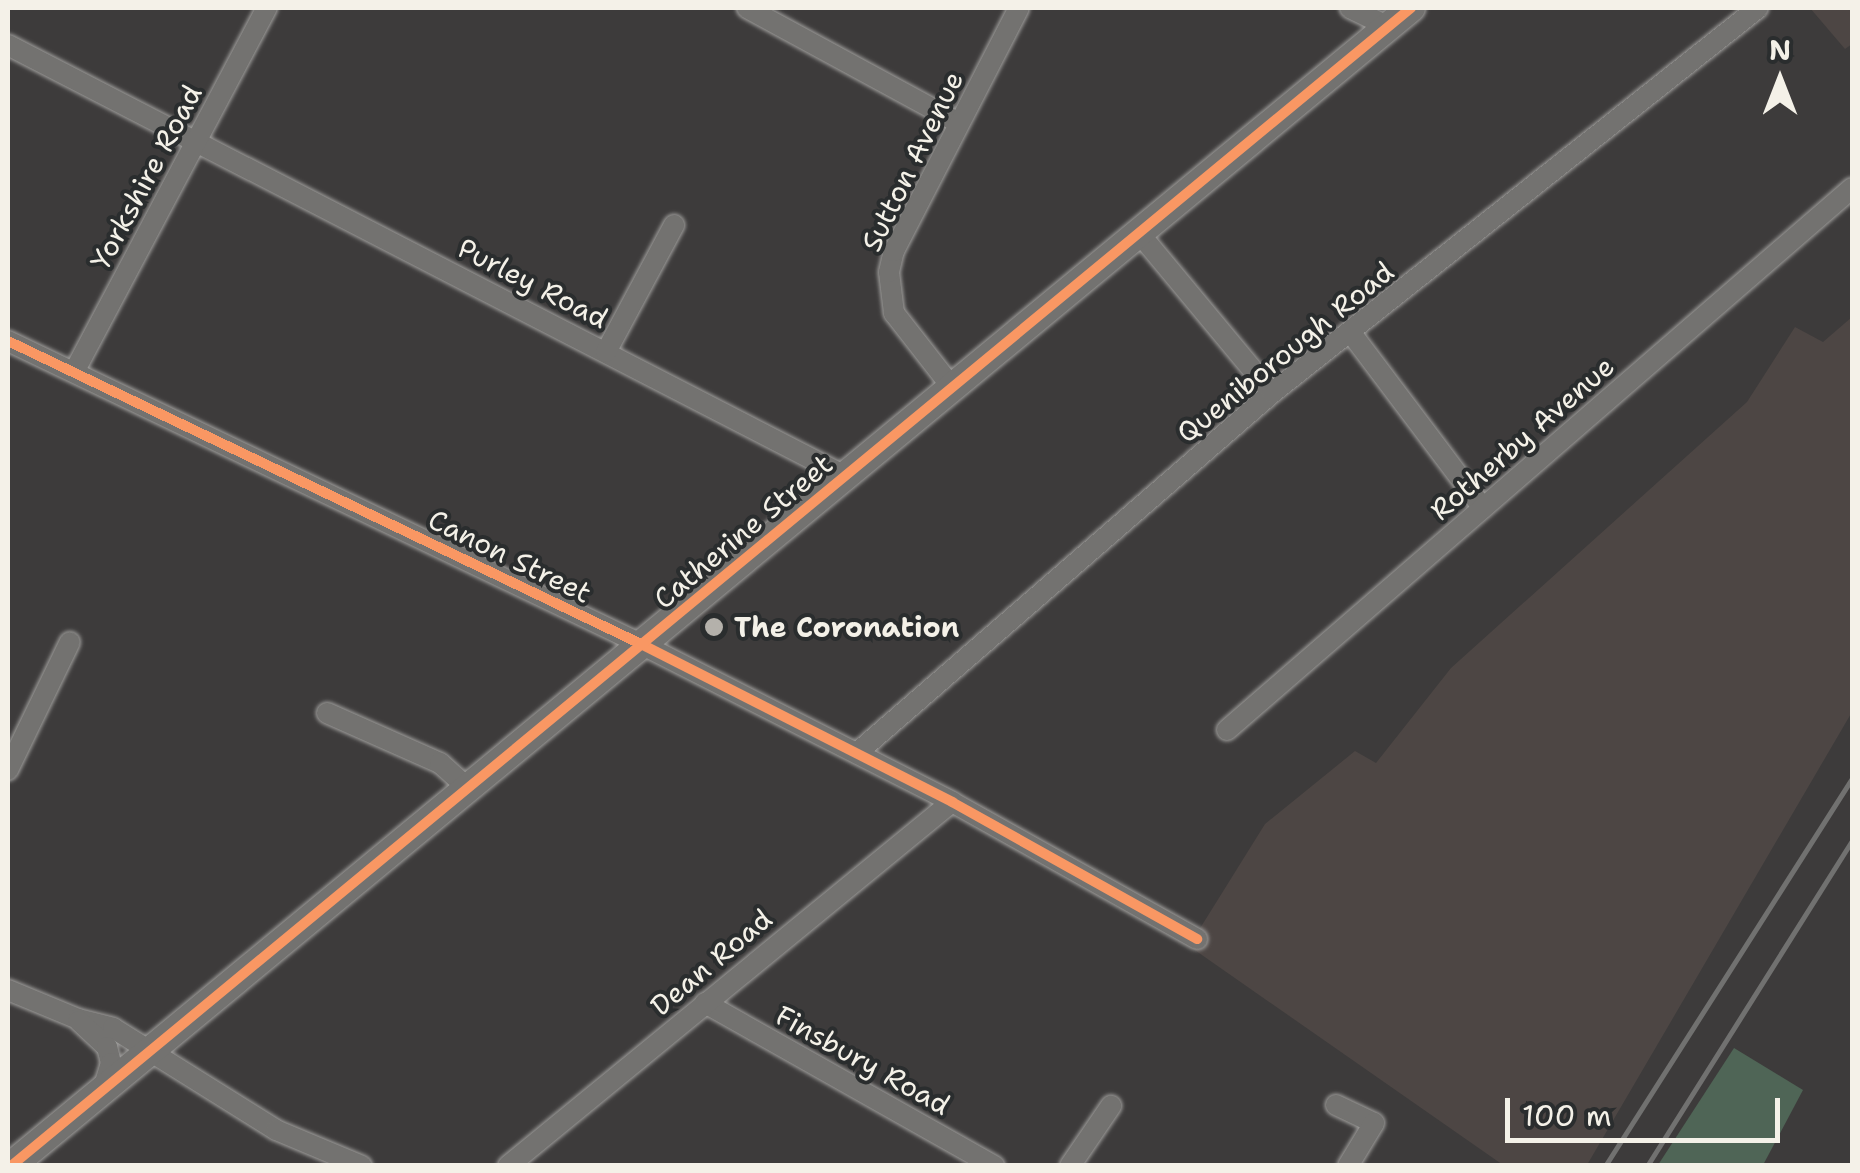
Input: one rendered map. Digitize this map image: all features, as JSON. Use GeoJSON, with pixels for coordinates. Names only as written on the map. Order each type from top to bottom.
{"type":"FeatureCollection","features":[{"type":"Feature","properties":{"kind":"street","name":"Yorkshire Road"},"geometry":{"type":"LineString","coordinates":[[74,372],[267,8]]}},
{"type":"Feature","properties":{"kind":"street"},"geometry":{"type":"LineString","coordinates":[[746,8],[959,123]]}},
{"type":"Feature","properties":{"kind":"street","name":"Sutton Avenue"},"geometry":{"type":"LineString","coordinates":[[951,386],[894,313],[888,272],[894,251],[1020,8]]}},
{"type":"Feature","properties":{"kind":"street"},"geometry":{"type":"LineString","coordinates":[[1350,8],[1387,26]]}},
{"type":"Feature","properties":{"kind":"street","name":"Catherine Street"},"geometry":{"type":"LineString","coordinates":[[11,1166],[145,1051],[643,645],[1411,8]]}},
{"type":"Feature","properties":{"kind":"street","name":"Queniborough Road"},"geometry":{"type":"LineString","coordinates":[[858,753],[1272,393],[1758,8]]}},
{"type":"Feature","properties":{"kind":"street","name":"Purley Road"},"geometry":{"type":"LineString","coordinates":[[8,46],[844,475]]}},
{"type":"Feature","properties":{"kind":"street","name":"Rotherby Avenue"},"geometry":{"type":"LineString","coordinates":[[1228,730],[1852,188]]}},
{"type":"Feature","properties":{"kind":"street"},"geometry":{"type":"LineString","coordinates":[[606,352],[674,225]]}},
{"type":"Feature","properties":{"kind":"street"},"geometry":{"type":"LineString","coordinates":[[1139,233],[1272,393]]}},
{"type":"Feature","properties":{"kind":"street"},"geometry":{"type":"LineString","coordinates":[[1351,333],[1483,508]]}},
{"type":"Feature","properties":{"kind":"street","name":"Canon Street"},"geometry":{"type":"LineString","coordinates":[[8,340],[643,645],[858,753],[1197,939]]}},
{"type":"Feature","properties":{"kind":"street"},"geometry":{"type":"LineString","coordinates":[[8,770],[70,642]]}},
{"type":"Feature","properties":{"kind":"street"},"geometry":{"type":"LineString","coordinates":[[327,713],[440,763],[467,787]]}},
{"type":"Feature","properties":{"kind":"street","name":"Dean Road"},"geometry":{"type":"LineString","coordinates":[[508,1166],[952,802]]}},
{"type":"Feature","properties":{"kind":"street"},"geometry":{"type":"LineString","coordinates":[[8,990],[78,1019],[113,1028],[276,1130],[362,1166]]}},
{"type":"Feature","properties":{"kind":"street","name":"Finsbury Road"},"geometry":{"type":"LineString","coordinates":[[705,1003],[994,1166]]}},
{"type":"Feature","properties":{"kind":"street"},"geometry":{"type":"LineString","coordinates":[[78,1019],[107,1047],[111,1062],[104,1086]]}},
{"type":"Feature","properties":{"kind":"street"},"geometry":{"type":"LineString","coordinates":[[1336,1105],[1374,1123],[1348,1166]]}},
{"type":"Feature","properties":{"kind":"street"},"geometry":{"type":"LineString","coordinates":[[1070,1166],[1111,1106]]}},
{"type":"Feature","properties":{"kind":"shaded area"},"geometry":{"type":"Polygon","coordinates":[[[1810,8],[1852,8],[1852,44],[1845,49],[1810,8]]]}},
{"type":"Feature","properties":{"kind":"shaded area"},"geometry":{"type":"Polygon","coordinates":[[[1852,317],[1852,712],[1587,1165],[1503,1165],[1189,946],[1265,824],[1355,751],[1376,763],[1451,668],[1747,402],[1795,327],[1823,342],[1852,317]]]}},
{"type":"Feature","properties":{"kind":"green space"},"geometry":{"type":"Polygon","coordinates":[[[1734,1048],[1803,1090],[1763,1165],[1658,1165],[1734,1048]]]}},
{"type":"Feature","properties":{"kind":"railway"},"geometry":{"type":"LineString","coordinates":[[1605,1166],[1852,779]]}},
{"type":"Feature","properties":{"kind":"railway"},"geometry":{"type":"LineString","coordinates":[[1647,1166],[1852,840]]}},
{"type":"Feature","properties":{"kind":"cycle path"},"geometry":{"type":"LineString","coordinates":[[11,1166],[1411,8]]}},
{"type":"Feature","properties":{"kind":"cycle path"},"geometry":{"type":"LineString","coordinates":[[8,341],[643,645],[952,802],[1197,939]]}},
{"type":"Feature","properties":{"kind":"place","name":"The Coronation"},"geometry":{"type":"Point","coordinates":[714,627]}}]}
